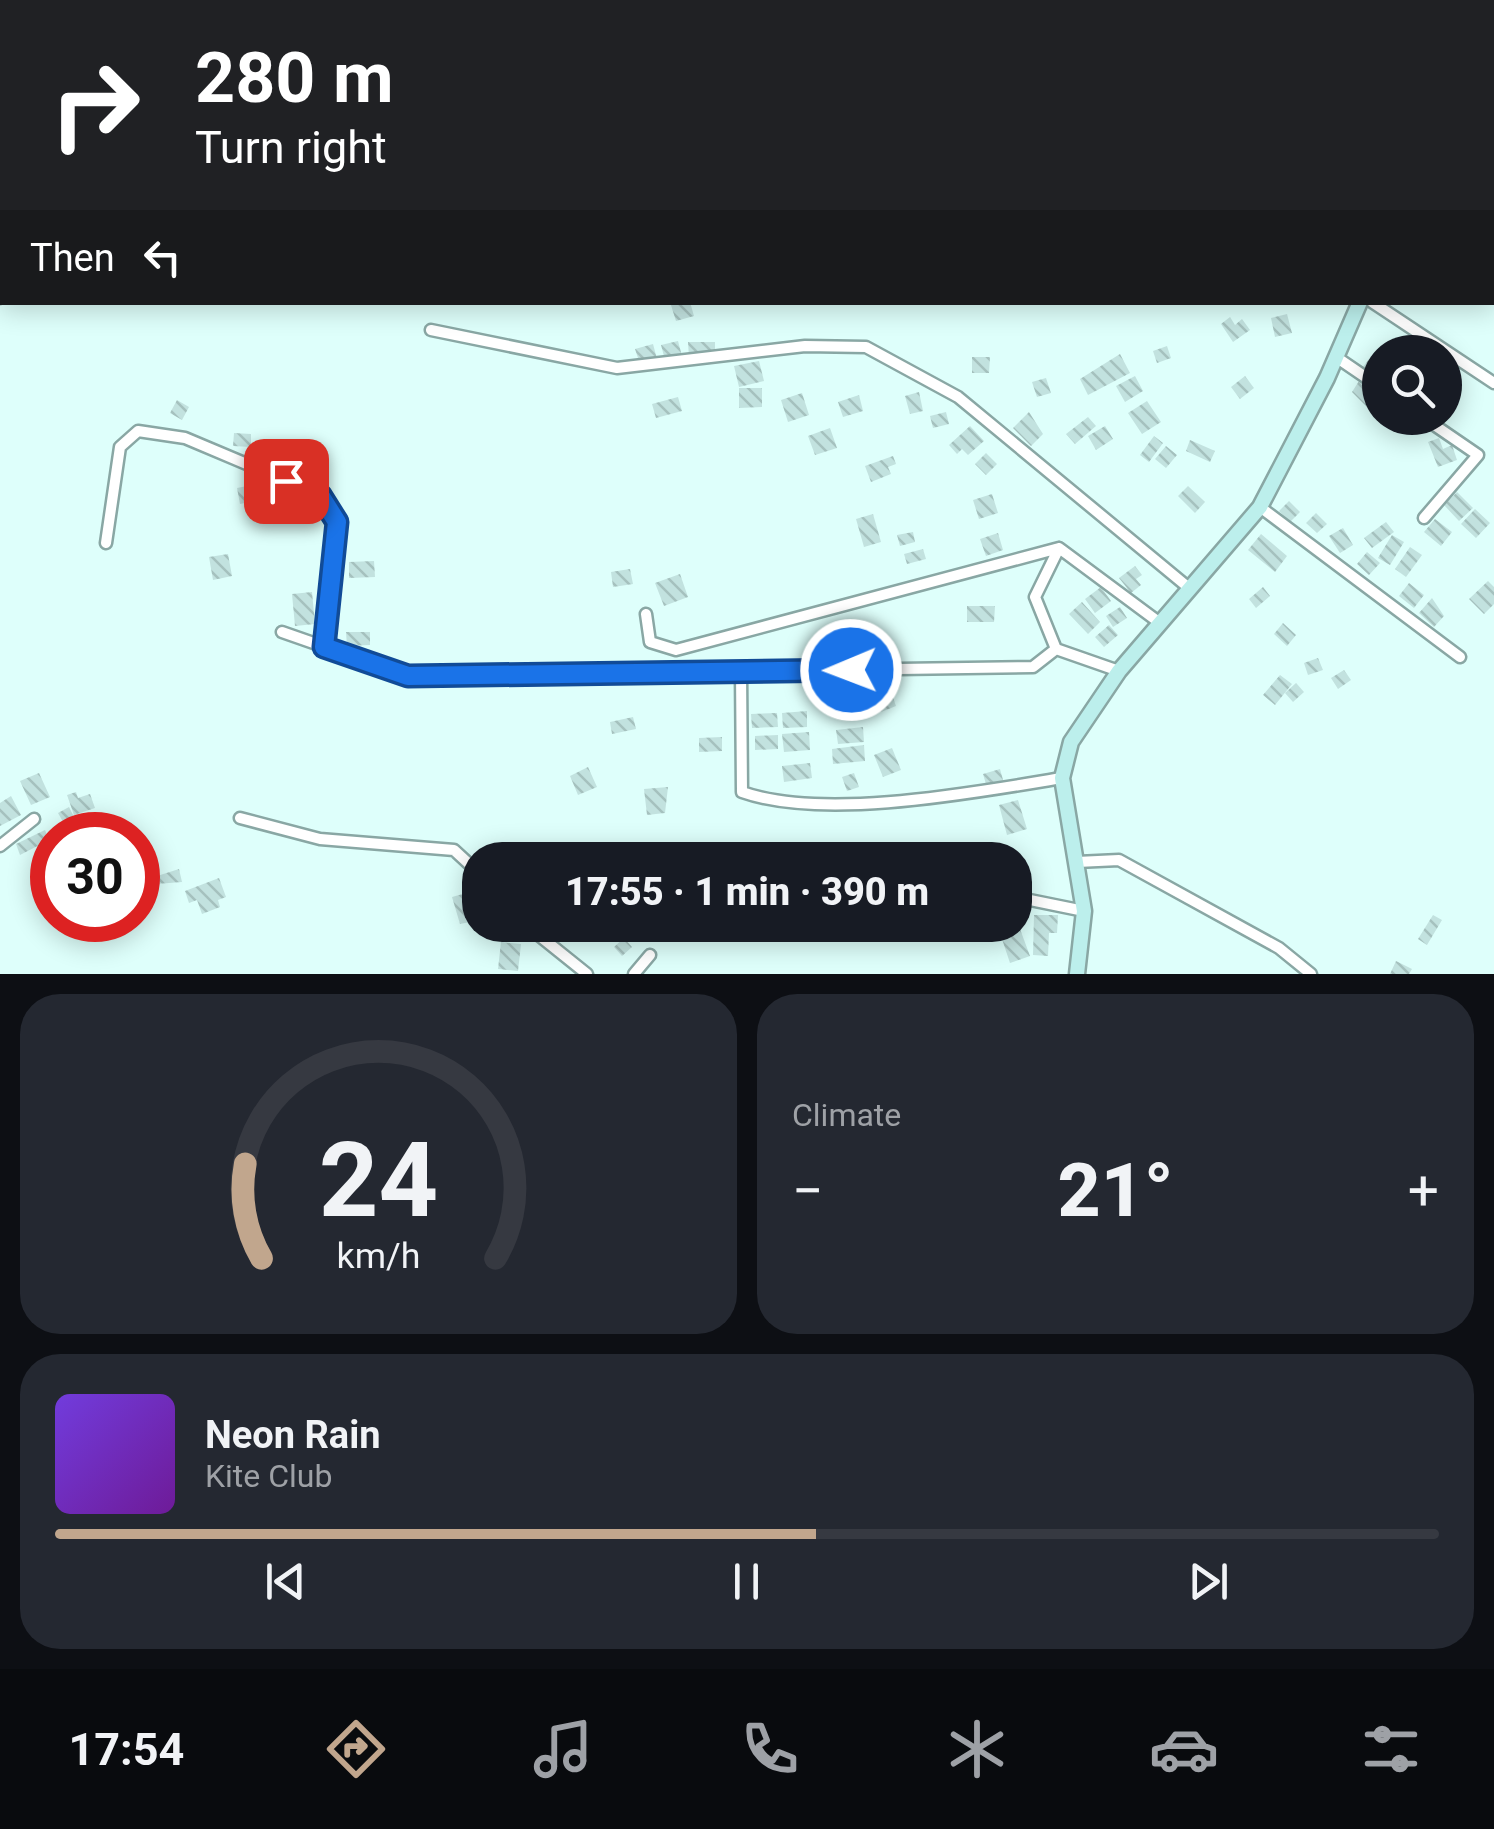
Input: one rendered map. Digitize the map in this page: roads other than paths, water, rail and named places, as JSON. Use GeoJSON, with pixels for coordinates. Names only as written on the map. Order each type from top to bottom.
{"type":"FeatureCollection","features":[{"type":"Feature","properties":{"kind":"main road"},"geometry":{"type":"LineString","coordinates":[[1078,974],[1084,911],[1062,778],[1072,742],[1120,671],[1260,507],[1359,305]]}},
{"type":"Feature","properties":{"kind":"street"},"geometry":{"type":"LineString","coordinates":[[1376,305],[1494,384]]}},
{"type":"Feature","properties":{"kind":"street"},"geometry":{"type":"LineString","coordinates":[[431,330],[617,368],[804,346],[866,347],[958,397],[1189,588]]}},
{"type":"Feature","properties":{"kind":"street"},"geometry":{"type":"LineString","coordinates":[[1336,357],[1362,375]]}},
{"type":"Feature","properties":{"kind":"street"},"geometry":{"type":"LineString","coordinates":[[106,543],[120,447],[138,431],[186,438],[320,495],[337,522],[324,647]]}},
{"type":"Feature","properties":{"kind":"street"},"geometry":{"type":"LineString","coordinates":[[1424,518],[1478,455],[1449,435]]}},
{"type":"Feature","properties":{"kind":"street"},"geometry":{"type":"LineString","coordinates":[[1260,507],[1460,658]]}},
{"type":"Feature","properties":{"kind":"street"},"geometry":{"type":"LineString","coordinates":[[646,614],[650,642],[676,650],[1059,548]]}},
{"type":"Feature","properties":{"kind":"street"},"geometry":{"type":"LineString","coordinates":[[1059,548],[1160,623]]}},
{"type":"Feature","properties":{"kind":"street"},"geometry":{"type":"LineString","coordinates":[[1056,650],[1035,596],[1059,548]]}},
{"type":"Feature","properties":{"kind":"street"},"geometry":{"type":"LineString","coordinates":[[282,632],[408,676],[1034,667],[1056,650]]}},
{"type":"Feature","properties":{"kind":"street"},"geometry":{"type":"LineString","coordinates":[[1056,650],[1120,671]]}},
{"type":"Feature","properties":{"kind":"street"},"geometry":{"type":"LineString","coordinates":[[742,672],[742,792],[764,800],[852,802],[946,797],[1062,778]]}},
{"type":"Feature","properties":{"kind":"street"},"geometry":{"type":"LineString","coordinates":[[240,818],[320,839],[454,850],[462,857]]}},
{"type":"Feature","properties":{"kind":"street"},"geometry":{"type":"LineString","coordinates":[[0,846],[30,822]]}},
{"type":"Feature","properties":{"kind":"street"},"geometry":{"type":"LineString","coordinates":[[1077,862],[1119,860],[1279,948],[1311,974]]}},
{"type":"Feature","properties":{"kind":"street"},"geometry":{"type":"LineString","coordinates":[[1032,900],[1084,911]]}},
{"type":"Feature","properties":{"kind":"street"},"geometry":{"type":"LineString","coordinates":[[547,942],[586,974]]}},
{"type":"Feature","properties":{"kind":"street"},"geometry":{"type":"LineString","coordinates":[[634,974],[650,955]]}}]}
